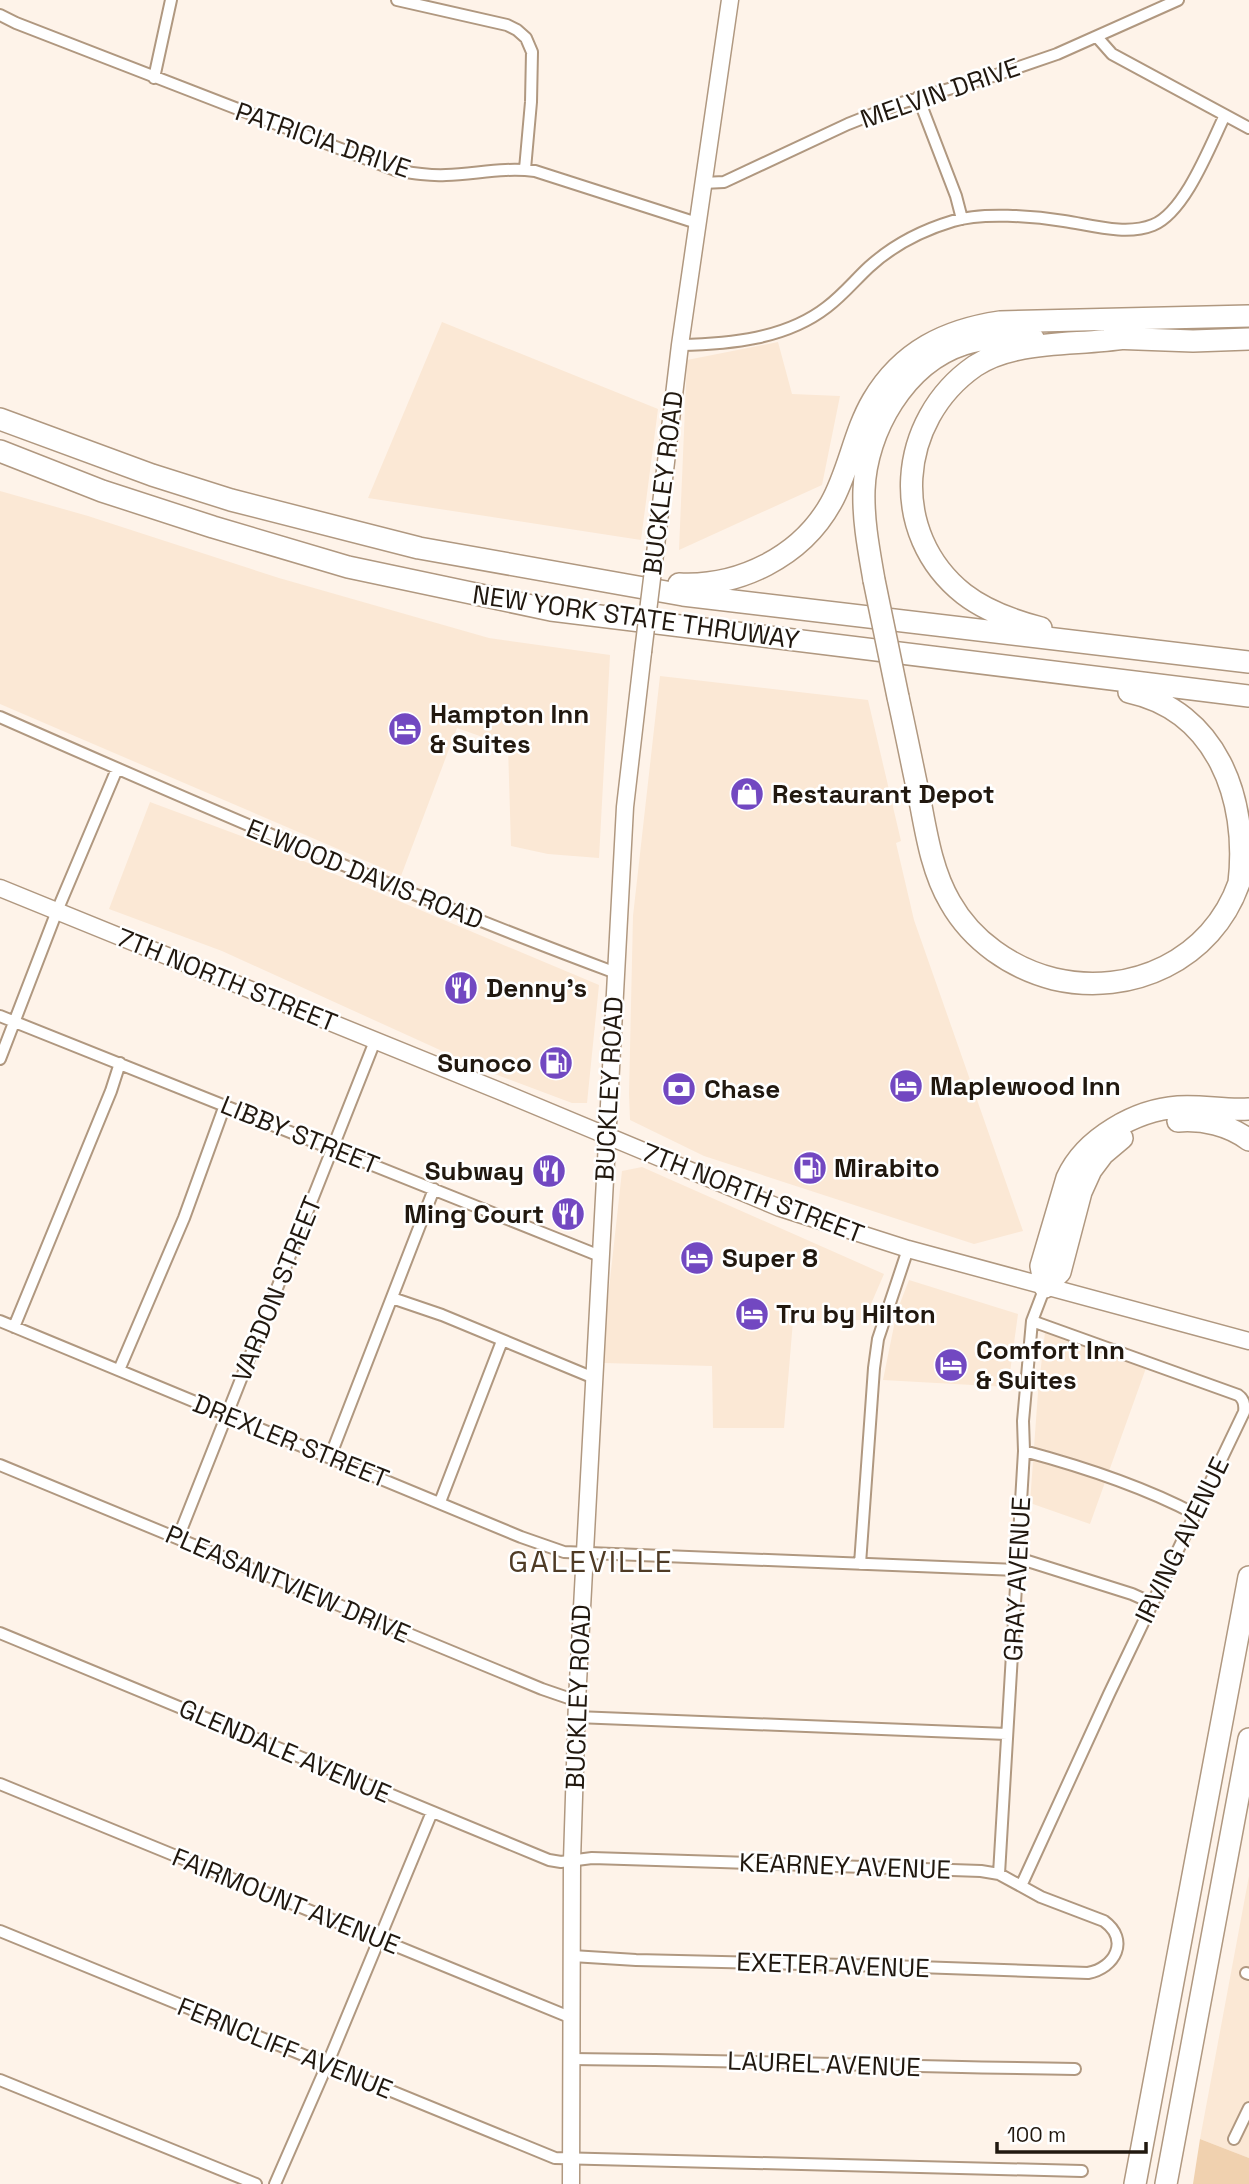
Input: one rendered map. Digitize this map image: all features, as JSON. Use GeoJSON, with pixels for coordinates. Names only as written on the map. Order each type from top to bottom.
{"type":"FeatureCollection","features":[{"type":"Feature","properties":{"kind":"highway"},"geometry":{"type":"LineString","coordinates":[[582,578],[692,584],[732,579],[768,565],[792,549],[813,529],[831,504],[872,401],[905,360],[948,334],[973,326],[1000,322],[1249,316]]}},
{"type":"Feature","properties":{"kind":"highway"},"geometry":{"type":"LineString","coordinates":[[1050,671],[1149,696],[1175,708],[1211,738],[1226,759],[1243,803],[1247,830],[1245,857],[1239,884],[1225,910],[1210,932],[1190,951],[1166,967],[1141,977],[1094,985],[1072,983],[1023,969],[980,940],[961,919],[940,881],[929,848],[892,698],[869,582],[863,511],[868,462],[885,414],[899,393],[919,370],[943,353],[964,344],[1008,338],[1193,341],[1249,339]]}},
{"type":"Feature","properties":{"kind":"highway"},"geometry":{"type":"LineString","coordinates":[[1125,338],[1021,348],[994,356],[975,366],[951,387],[935,407],[918,443],[911,473],[912,502],[918,531],[931,557],[946,578],[963,593],[982,606],[1020,622],[1125,648]]}},
{"type":"Feature","properties":{"kind":"highway","name":"NEW YORK STATE THRUWAY"},"geometry":{"type":"LineString","coordinates":[[0,419],[152,475],[231,500],[419,548],[683,594],[1249,662]]}},
{"type":"Feature","properties":{"kind":"highway"},"geometry":{"type":"LineString","coordinates":[[863,422],[851,502],[855,542],[869,582]]}},
{"type":"Feature","properties":{"kind":"highway","name":"NEW YORK STATE THRUWAY"},"geometry":{"type":"LineString","coordinates":[[0,451],[102,491],[348,567],[551,610],[1249,696]]}},
{"type":"Feature","properties":{"kind":"highway"},"geometry":{"type":"LineString","coordinates":[[892,698],[914,844],[928,888],[953,929],[993,965],[1042,987],[1090,996],[1144,988],[1174,975],[1198,959],[1216,942],[1232,921],[1249,885]]}},
{"type":"Feature","properties":{"kind":"highway"},"geometry":{"type":"LineString","coordinates":[[1045,1287],[1041,1266],[1067,1178],[1085,1152],[1099,1139],[1140,1115],[1168,1108],[1249,1109]]}},
{"type":"Feature","properties":{"kind":"highway"},"geometry":{"type":"LineString","coordinates":[[1045,1287],[1060,1272],[1081,1192],[1091,1170],[1118,1140],[1164,1121],[1195,1120],[1226,1128],[1249,1140]]}},
{"type":"Feature","properties":{"kind":"highway"},"geometry":{"type":"LineString","coordinates":[[1244,1602],[1249,1569]]}},
{"type":"Feature","properties":{"kind":"highway"},"geometry":{"type":"LineString","coordinates":[[1135,2184],[1249,1577]]}},
{"type":"Feature","properties":{"kind":"highway"},"geometry":{"type":"LineString","coordinates":[[1166,2184],[1249,1739]]}},
{"type":"Feature","properties":{"kind":"street"},"geometry":{"type":"LineString","coordinates":[[154,78],[171,0]]}},
{"type":"Feature","properties":{"kind":"street"},"geometry":{"type":"LineString","coordinates":[[397,0],[507,25],[526,38],[532,52],[525,169]]}},
{"type":"Feature","properties":{"kind":"street","name":"BUCKLEY ROAD"},"geometry":{"type":"LineString","coordinates":[[571,2184],[572,1861],[576,1709],[625,807],[680,345],[730,0]]}},
{"type":"Feature","properties":{"kind":"street","name":"MELVIN DRIVE"},"geometry":{"type":"LineString","coordinates":[[703,183],[724,182],[848,124],[918,97],[990,77],[1057,54],[1178,0]]}},
{"type":"Feature","properties":{"kind":"street","name":"PATRICIA DRIVE"},"geometry":{"type":"LineString","coordinates":[[0,15],[154,78],[396,170],[447,175],[497,169],[525,169],[697,223]]}},
{"type":"Feature","properties":{"kind":"street"},"geometry":{"type":"LineString","coordinates":[[1097,37],[1112,54],[1249,128]]}},
{"type":"Feature","properties":{"kind":"street"},"geometry":{"type":"LineString","coordinates":[[918,97],[962,219]]}},
{"type":"Feature","properties":{"kind":"street"},"geometry":{"type":"LineString","coordinates":[[680,345],[742,341],[782,330],[826,308],[889,251],[922,232],[962,219],[1029,217],[1135,229],[1152,226],[1171,212],[1189,188],[1225,116]]}},
{"type":"Feature","properties":{"kind":"street","name":"ELWOOD DAVIS ROAD"},"geometry":{"type":"LineString","coordinates":[[0,717],[313,854],[616,973]]}},
{"type":"Feature","properties":{"kind":"street"},"geometry":{"type":"LineString","coordinates":[[0,1059],[57,911],[117,769]]}},
{"type":"Feature","properties":{"kind":"street","name":"7TH NORTH STREET"},"geometry":{"type":"LineString","coordinates":[[0,888],[780,1208],[908,1249],[1249,1341]]}},
{"type":"Feature","properties":{"kind":"street","name":"LIBBY STREET"},"geometry":{"type":"LineString","coordinates":[[0,1016],[600,1256]]}},
{"type":"Feature","properties":{"kind":"street","name":"VARDON STREET"},"geometry":{"type":"LineString","coordinates":[[178,1538],[375,1041]]}},
{"type":"Feature","properties":{"kind":"street"},"geometry":{"type":"LineString","coordinates":[[14,1327],[120,1063]]}},
{"type":"Feature","properties":{"kind":"street"},"geometry":{"type":"LineString","coordinates":[[118,1370],[184,1218],[225,1105]]}},
{"type":"Feature","properties":{"kind":"street"},"geometry":{"type":"LineString","coordinates":[[330,1457],[434,1189]]}},
{"type":"Feature","properties":{"kind":"street"},"geometry":{"type":"LineString","coordinates":[[860,1564],[878,1339],[908,1249]]}},
{"type":"Feature","properties":{"kind":"street","name":"GRAY AVENUE"},"geometry":{"type":"LineString","coordinates":[[999,1874],[1024,1451],[1023,1421],[1032,1321],[1045,1287]]}},
{"type":"Feature","properties":{"kind":"street"},"geometry":{"type":"LineString","coordinates":[[392,1298],[442,1315],[594,1378]]}},
{"type":"Feature","properties":{"kind":"street","name":"DREXLER STREET"},"geometry":{"type":"LineString","coordinates":[[0,1321],[521,1537],[564,1552],[1017,1570]]}},
{"type":"Feature","properties":{"kind":"street","name":"IRVING AVENUE"},"geometry":{"type":"LineString","coordinates":[[1021,1885],[1245,1405],[1242,1398],[1203,1381],[1032,1321]]}},
{"type":"Feature","properties":{"kind":"street"},"geometry":{"type":"LineString","coordinates":[[440,1503],[502,1341]]}},
{"type":"Feature","properties":{"kind":"street"},"geometry":{"type":"LineString","coordinates":[[1024,1451],[1159,1497],[1195,1514]]}},
{"type":"Feature","properties":{"kind":"street","name":"PLEASANTVIEW DRIVE"},"geometry":{"type":"LineString","coordinates":[[0,1465],[542,1689],[576,1709],[1007,1734]]}},
{"type":"Feature","properties":{"kind":"street"},"geometry":{"type":"LineString","coordinates":[[1018,1558],[1132,1594],[1152,1603]]}},
{"type":"Feature","properties":{"kind":"street","name":"GLENDALE AVENUE"},"geometry":{"type":"LineString","coordinates":[[0,1633],[549,1860],[572,1861]]}},
{"type":"Feature","properties":{"kind":"street","name":"FAIRMOUNT AVENUE"},"geometry":{"type":"LineString","coordinates":[[0,1784],[572,2018]]}},
{"type":"Feature","properties":{"kind":"street"},"geometry":{"type":"LineString","coordinates":[[275,2184],[432,1812]]}},
{"type":"Feature","properties":{"kind":"street","name":"KEARNEY AVENUE"},"geometry":{"type":"LineString","coordinates":[[572,1861],[592,1858],[982,1871],[999,1874],[1041,1897],[1112,1927],[1117,1939],[1117,1950],[1111,1963],[1094,1972]]}},
{"type":"Feature","properties":{"kind":"street","name":"FERNCLIFF AVENUE"},"geometry":{"type":"LineString","coordinates":[[0,1931],[555,2158],[1082,2171]]}},
{"type":"Feature","properties":{"kind":"street","name":"EXETER AVENUE"},"geometry":{"type":"LineString","coordinates":[[572,1956],[1094,1972]]}},
{"type":"Feature","properties":{"kind":"street","name":"LAUREL AVENUE"},"geometry":{"type":"LineString","coordinates":[[572,2059],[1075,2069]]}},
{"type":"Feature","properties":{"kind":"street"},"geometry":{"type":"LineString","coordinates":[[0,2080],[256,2184]]}},
{"type":"Feature","properties":{"kind":"street"},"geometry":{"type":"LineString","coordinates":[[1234,2139],[1249,2108]]}},
{"type":"Feature","properties":{"kind":"shaded area"},"geometry":{"type":"Polygon","coordinates":[[[442,322],[658,409],[641,540],[368,498],[442,322]]]}},
{"type":"Feature","properties":{"kind":"shaded area"},"geometry":{"type":"Polygon","coordinates":[[[778,342],[792,394],[840,396],[822,485],[679,550],[687,360],[778,342]]]}},
{"type":"Feature","properties":{"kind":"shaded area"},"geometry":{"type":"Polygon","coordinates":[[[0,491],[88,516],[279,578],[489,638],[610,655],[599,858],[548,854],[511,846],[508,746],[457,728],[401,876],[0,704],[0,491]]]}},
{"type":"Feature","properties":{"kind":"shaded area"},"geometry":{"type":"Polygon","coordinates":[[[660,676],[868,700],[901,841],[896,843],[914,920],[1023,1231],[974,1244],[704,1156],[630,1120],[633,916],[660,676]]]}},
{"type":"Feature","properties":{"kind":"shaded area"},"geometry":{"type":"Polygon","coordinates":[[[150,802],[263,844],[599,985],[587,1103],[572,1103],[484,1070],[222,951],[109,909],[150,802]]]}},
{"type":"Feature","properties":{"kind":"shaded area"},"geometry":{"type":"Polygon","coordinates":[[[642,1167],[884,1274],[864,1320],[793,1321],[784,1428],[713,1428],[712,1366],[604,1363],[607,1307],[622,1171],[642,1167]]]}},
{"type":"Feature","properties":{"kind":"shaded area"},"geometry":{"type":"Polygon","coordinates":[[[909,1280],[1018,1314],[1008,1387],[883,1380],[897,1311],[909,1280]]]}},
{"type":"Feature","properties":{"kind":"shaded area"},"geometry":{"type":"Polygon","coordinates":[[[1045,1332],[1146,1368],[1090,1524],[1030,1503],[1045,1332]]]}},
{"type":"Feature","properties":{"kind":"shaded area"},"geometry":{"type":"Polygon","coordinates":[[[1249,1876],[1249,2158],[1200,2139],[1249,1876]]]}},
{"type":"Feature","properties":{"kind":"shaded area"},"geometry":{"type":"Polygon","coordinates":[[[1200,2139],[1249,2158],[1249,2184],[1193,2184],[1200,2139]]]}},
{"type":"Feature","properties":{"kind":"place","name":"Hampton Inn & Suites"},"geometry":{"type":"Point","coordinates":[405,729]}},
{"type":"Feature","properties":{"kind":"place","name":"Restaurant Depot"},"geometry":{"type":"Point","coordinates":[747,794]}},
{"type":"Feature","properties":{"kind":"place","name":"Denny's"},"geometry":{"type":"Point","coordinates":[461,988]}},
{"type":"Feature","properties":{"kind":"place","name":"Sunoco"},"geometry":{"type":"Point","coordinates":[556,1063]}},
{"type":"Feature","properties":{"kind":"place","name":"Maplewood Inn"},"geometry":{"type":"Point","coordinates":[906,1086]}},
{"type":"Feature","properties":{"kind":"place","name":"Chase"},"geometry":{"type":"Point","coordinates":[679,1089]}},
{"type":"Feature","properties":{"kind":"place","name":"Mirabito"},"geometry":{"type":"Point","coordinates":[810,1168]}},
{"type":"Feature","properties":{"kind":"place","name":"Subway"},"geometry":{"type":"Point","coordinates":[549,1171]}},
{"type":"Feature","properties":{"kind":"place","name":"Ming Court"},"geometry":{"type":"Point","coordinates":[568,1214]}},
{"type":"Feature","properties":{"kind":"place","name":"Super 8"},"geometry":{"type":"Point","coordinates":[697,1258]}},
{"type":"Feature","properties":{"kind":"place","name":"Tru by Hilton"},"geometry":{"type":"Point","coordinates":[752,1314]}},
{"type":"Feature","properties":{"kind":"place","name":"Comfort Inn & Suites"},"geometry":{"type":"Point","coordinates":[951,1365]}},
{"type":"Feature","properties":{"kind":"district","name":"GALEVILLE"},"geometry":{"type":"Point","coordinates":[591,1561]}}]}
